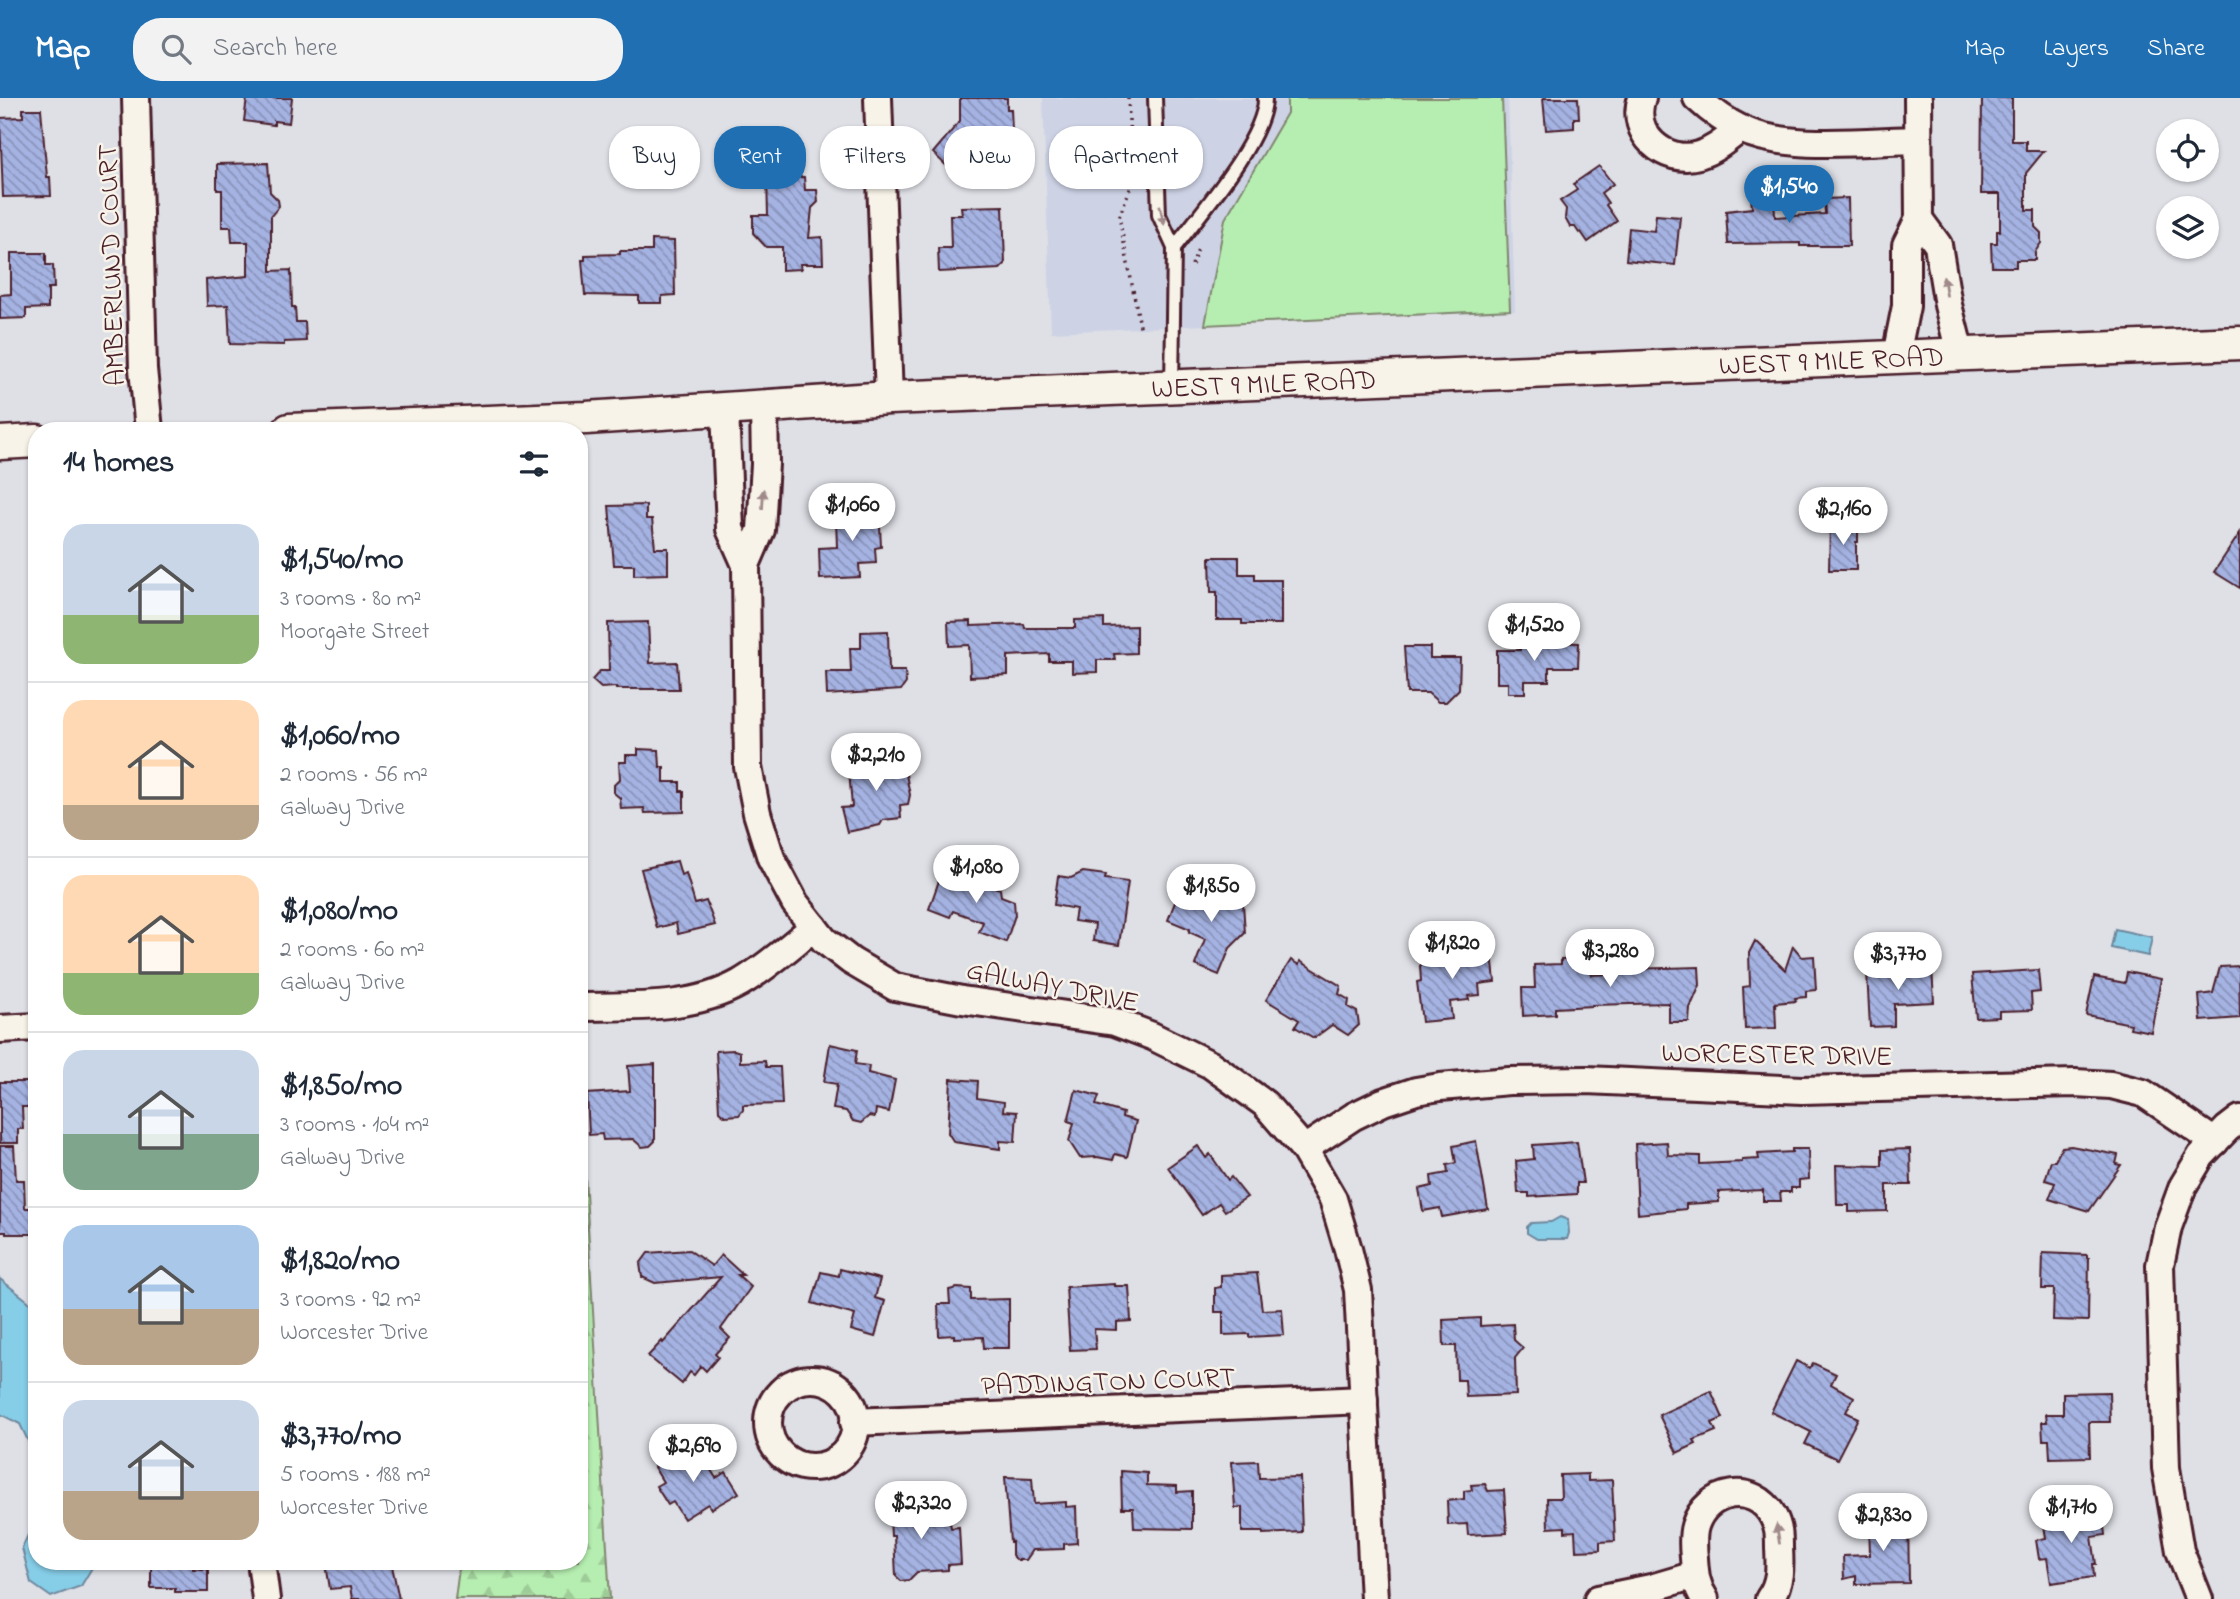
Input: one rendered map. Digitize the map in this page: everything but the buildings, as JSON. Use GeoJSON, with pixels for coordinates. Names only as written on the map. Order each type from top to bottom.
{"type":"FeatureCollection","features":[{"type":"Feature","properties":{"kind":"street","name":"AMBERLUND COURT"},"geometry":{"type":"LineString","coordinates":[[136,98],[143,369],[148,422]]}},
{"type":"Feature","properties":{"kind":"street"},"geometry":{"type":"LineString","coordinates":[[878,98],[889,398]]}},
{"type":"Feature","properties":{"kind":"street"},"geometry":{"type":"LineString","coordinates":[[1642,98],[1639,104],[1640,122],[1647,139],[1658,149],[1675,155],[1696,156],[1716,148],[1740,129]]}},
{"type":"Feature","properties":{"kind":"street"},"geometry":{"type":"LineString","coordinates":[[1697,98],[1740,129],[1769,138],[1810,142],[1917,140]]}},
{"type":"Feature","properties":{"kind":"street"},"geometry":{"type":"LineString","coordinates":[[1896,356],[1906,306],[1906,245],[1919,219],[1918,98]]}},
{"type":"Feature","properties":{"kind":"street"},"geometry":{"type":"LineString","coordinates":[[1919,219],[1938,245],[1960,353]]}},
{"type":"Feature","properties":{"kind":"street","name":"WEST 9 MILE ROAD"},"geometry":{"type":"LineString","coordinates":[[463,422],[725,410],[889,398],[2240,343]]}},
{"type":"Feature","properties":{"kind":"street","name":"GALWAY DRIVE"},"geometry":{"type":"LineString","coordinates":[[746,565],[761,530],[765,464],[764,407]]}},
{"type":"Feature","properties":{"kind":"street","name":"GALWAY DRIVE"},"geometry":{"type":"LineString","coordinates":[[725,410],[730,529],[746,565],[748,767],[757,813],[771,858],[795,903],[824,940],[850,961],[895,986],[962,1000],[1115,1022],[1211,1065],[1265,1104],[1304,1149],[1333,1199],[1349,1249],[1358,1290],[1374,1599]]}},
{"type":"Feature","properties":{"kind":"street"},"geometry":{"type":"LineString","coordinates":[[0,443],[28,441]]}},
{"type":"Feature","properties":{"kind":"street"},"geometry":{"type":"LineString","coordinates":[[588,1007],[672,1004],[703,997],[738,984],[814,927]]}},
{"type":"Feature","properties":{"kind":"street"},"geometry":{"type":"LineString","coordinates":[[0,1029],[28,1027]]}},
{"type":"Feature","properties":{"kind":"street","name":"WORCESTER DRIVE"},"geometry":{"type":"LineString","coordinates":[[1304,1149],[1354,1116],[1382,1102],[1416,1091],[1509,1082],[1586,1080],[1802,1090],[2076,1083],[2111,1085],[2143,1094],[2215,1142]]}},
{"type":"Feature","properties":{"kind":"street"},"geometry":{"type":"LineString","coordinates":[[2199,1599],[2180,1551],[2166,1468],[2160,1265],[2168,1227],[2183,1186],[2201,1156],[2240,1119]]}},
{"type":"Feature","properties":{"kind":"street","name":"PADDINGTON COURT"},"geometry":{"type":"LineString","coordinates":[[855,1422],[1364,1400]]}},
{"type":"Feature","properties":{"kind":"street"},"geometry":{"type":"LineString","coordinates":[[1598,1599],[1651,1588],[1700,1587],[1693,1534],[1700,1513],[1723,1495],[1737,1493],[1749,1495],[1769,1509],[1779,1533],[1780,1577],[1769,1599]]}},
{"type":"Feature","properties":{"kind":"street"},"geometry":{"type":"LineString","coordinates":[[262,1570],[266,1599]]}},
{"type":"Feature","properties":{"kind":"lane"},"geometry":{"type":"LineString","coordinates":[[1154,98],[1159,215],[1174,247],[1172,387]]}},
{"type":"Feature","properties":{"kind":"lane"},"geometry":{"type":"LineString","coordinates":[[1174,247],[1234,171],[1265,110],[1265,98]]}},
{"type":"Feature","properties":{"kind":"path"},"geometry":{"type":"LineString","coordinates":[[1128,98],[1132,184],[1119,217],[1141,331]]}},
{"type":"Feature","properties":{"kind":"path"},"geometry":{"type":"LineString","coordinates":[[1190,272],[1197,247],[1203,238]]}},
{"type":"Feature","properties":{"kind":"shaded area"},"geometry":{"type":"Polygon","coordinates":[[[1043,98],[1508,98],[1515,311],[1051,332],[1043,98]]]}},
{"type":"Feature","properties":{"kind":"green space"},"geometry":{"type":"Polygon","coordinates":[[[1287,98],[1502,98],[1510,310],[1205,325],[1225,219],[1287,113],[1287,98]]]}},
{"type":"Feature","properties":{"kind":"green space"},"geometry":{"type":"Polygon","coordinates":[[[588,1226],[610,1599],[455,1599],[459,1570],[588,1570],[588,1226]]]}},
{"type":"Feature","properties":{"kind":"water"},"geometry":{"type":"Polygon","coordinates":[[[2115,929],[2152,937],[2148,956],[2111,948],[2115,929]]]}},
{"type":"Feature","properties":{"kind":"water"},"geometry":{"type":"Polygon","coordinates":[[[1560,1217],[1568,1220],[1567,1239],[1537,1239],[1527,1233],[1527,1227],[1531,1223],[1551,1222],[1560,1217]]]}},
{"type":"Feature","properties":{"kind":"water"},"geometry":{"type":"Polygon","coordinates":[[[0,1279],[28,1301],[28,1441],[20,1424],[0,1414],[0,1279]]]}},
{"type":"Feature","properties":{"kind":"water"},"geometry":{"type":"Polygon","coordinates":[[[28,1535],[28,1570],[91,1570],[81,1586],[51,1597],[31,1583],[22,1548],[28,1535]]]}}]}
